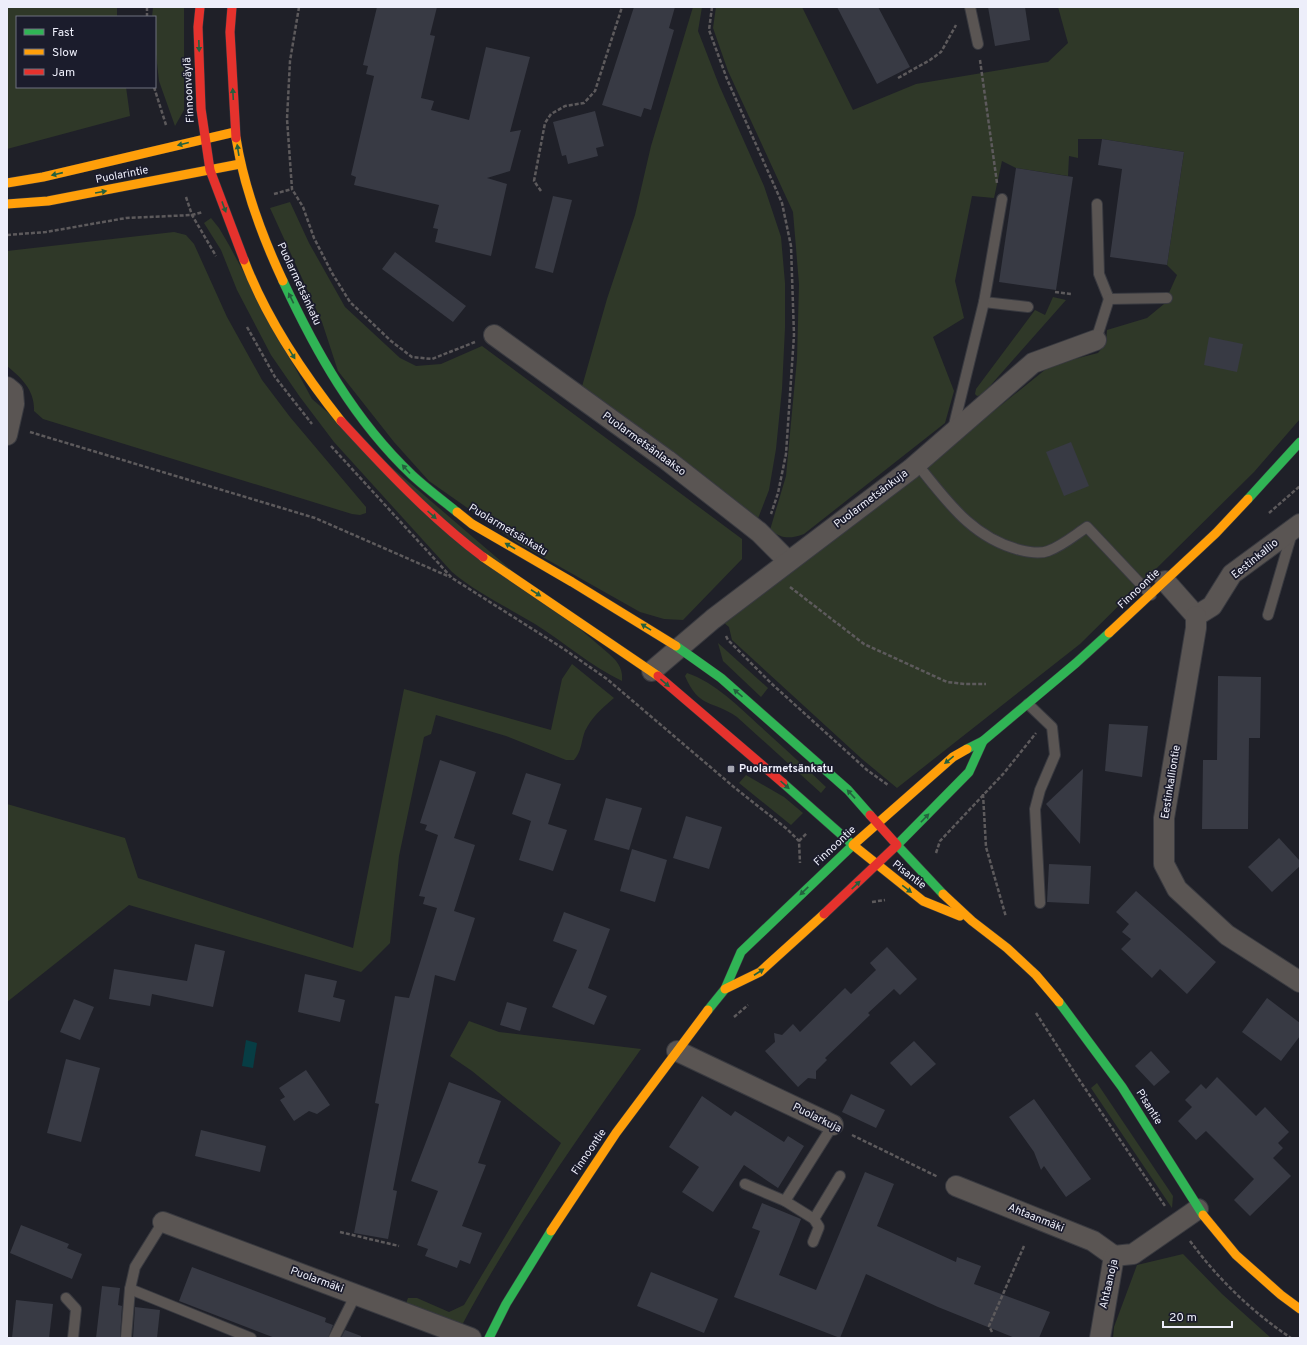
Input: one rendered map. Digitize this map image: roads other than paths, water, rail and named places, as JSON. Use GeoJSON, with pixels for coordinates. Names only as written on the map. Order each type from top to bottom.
{"type":"FeatureCollection","features":[{"type":"Feature","properties":{"kind":"main road","name":"Finnoonväylä"},"geometry":{"type":"LineString","coordinates":[[200,7],[198,27],[200,109],[210,170]]}},
{"type":"Feature","properties":{"kind":"main road"},"geometry":{"type":"LineString","coordinates":[[232,7],[231,39],[235,132]]}},
{"type":"Feature","properties":{"kind":"main road","name":"Puolarintie"},"geometry":{"type":"LineString","coordinates":[[7,183],[43,177],[235,132]]}},
{"type":"Feature","properties":{"kind":"main road","name":"Puolarmetsänkatu"},"geometry":{"type":"LineString","coordinates":[[235,132],[240,164],[270,253],[304,326],[343,394],[382,442],[412,475],[472,524],[572,582],[679,648],[720,678],[848,790],[897,845]]}},
{"type":"Feature","properties":{"kind":"main road","name":"Puolarintie"},"geometry":{"type":"LineString","coordinates":[[7,204],[48,201],[240,164]]}},
{"type":"Feature","properties":{"kind":"main road"},"geometry":{"type":"LineString","coordinates":[[210,170],[251,279],[272,321],[305,374],[341,421],[408,494],[457,537],[503,571],[652,671],[747,751],[877,865]]}},
{"type":"Feature","properties":{"kind":"main road","name":"Finnoontie"},"geometry":{"type":"LineString","coordinates":[[489,1338],[506,1304],[616,1133],[725,989],[741,952],[853,845],[952,757],[983,741],[1028,704],[1158,588],[1221,527],[1276,470],[1300,442]]}},
{"type":"Feature","properties":{"kind":"main road","name":"Finnoontie"},"geometry":{"type":"LineString","coordinates":[[725,989],[760,972],[877,865],[969,772],[983,741]]}},
{"type":"Feature","properties":{"kind":"main road","name":"Pisantie"},"geometry":{"type":"LineString","coordinates":[[897,845],[921,872],[972,921],[1007,948],[1036,975],[1070,1015],[1122,1087],[1198,1209],[1236,1255],[1281,1295],[1300,1309]]}},
{"type":"Feature","properties":{"kind":"main road","name":"Pisantie"},"geometry":{"type":"LineString","coordinates":[[877,865],[923,901],[972,921]]}},
{"type":"Feature","properties":{"kind":"street","name":"Puolarmetsänlaakso"},"geometry":{"type":"LineString","coordinates":[[494,335],[667,460],[758,532],[788,561]]}},
{"type":"Feature","properties":{"kind":"street","name":"Puolarmetsänkuja"},"geometry":{"type":"LineString","coordinates":[[652,671],[713,619],[917,464],[1033,363],[1096,340]]}},
{"type":"Feature","properties":{"kind":"street"},"geometry":{"type":"LineString","coordinates":[[7,387],[13,392],[14,404],[8,430]]}},
{"type":"Feature","properties":{"kind":"street","name":"Eestinkallio"},"geometry":{"type":"LineString","coordinates":[[1196,616],[1212,606],[1232,574],[1296,526]]}},
{"type":"Feature","properties":{"kind":"street"},"geometry":{"type":"LineString","coordinates":[[1158,588],[1196,616]]}},
{"type":"Feature","properties":{"kind":"street","name":"Eestinkalliontie"},"geometry":{"type":"LineString","coordinates":[[1196,616],[1196,628],[1164,818],[1164,864],[1177,889],[1227,935],[1300,982]]}},
{"type":"Feature","properties":{"kind":"street","name":"Puolarkuja"},"geometry":{"type":"LineString","coordinates":[[677,1051],[833,1125]]}},
{"type":"Feature","properties":{"kind":"street","name":"Ahtaanmäki"},"geometry":{"type":"LineString","coordinates":[[956,1186],[1094,1241],[1114,1256]]}},
{"type":"Feature","properties":{"kind":"street","name":"Ahtaanoja"},"geometry":{"type":"LineString","coordinates":[[1100,1338],[1114,1256],[1133,1254],[1198,1209]]}},
{"type":"Feature","properties":{"kind":"street","name":"Puolarmäki"},"geometry":{"type":"LineString","coordinates":[[163,1222],[471,1338]]}},
{"type":"Feature","properties":{"kind":"lane"},"geometry":{"type":"LineString","coordinates":[[970,7],[978,44]]}},
{"type":"Feature","properties":{"kind":"lane"},"geometry":{"type":"LineString","coordinates":[[952,433],[984,302],[1002,199]]}},
{"type":"Feature","properties":{"kind":"lane"},"geometry":{"type":"LineString","coordinates":[[1096,340],[1109,299],[1098,274],[1097,204]]}},
{"type":"Feature","properties":{"kind":"lane"},"geometry":{"type":"LineString","coordinates":[[1109,299],[1167,298]]}},
{"type":"Feature","properties":{"kind":"lane"},"geometry":{"type":"LineString","coordinates":[[984,302],[1028,307]]}},
{"type":"Feature","properties":{"kind":"lane"},"geometry":{"type":"LineString","coordinates":[[917,464],[951,506],[978,532],[1004,546],[1029,552],[1047,552],[1087,527],[1158,588]]}},
{"type":"Feature","properties":{"kind":"lane"},"geometry":{"type":"LineString","coordinates":[[1268,615],[1296,526]]}},
{"type":"Feature","properties":{"kind":"lane"},"geometry":{"type":"LineString","coordinates":[[1028,704],[1052,727],[1055,755],[1040,790],[1035,809],[1040,903]]}},
{"type":"Feature","properties":{"kind":"lane"},"geometry":{"type":"LineString","coordinates":[[785,1201],[833,1125]]}},
{"type":"Feature","properties":{"kind":"lane"},"geometry":{"type":"LineString","coordinates":[[814,1219],[840,1176]]}},
{"type":"Feature","properties":{"kind":"lane"},"geometry":{"type":"LineString","coordinates":[[745,1184],[785,1201],[814,1219],[819,1227],[813,1242]]}},
{"type":"Feature","properties":{"kind":"lane"},"geometry":{"type":"LineString","coordinates":[[126,1338],[130,1290],[135,1267],[163,1222]]}},
{"type":"Feature","properties":{"kind":"lane"},"geometry":{"type":"LineString","coordinates":[[130,1290],[251,1338]]}},
{"type":"Feature","properties":{"kind":"lane"},"geometry":{"type":"LineString","coordinates":[[334,1338],[356,1294]]}},
{"type":"Feature","properties":{"kind":"lane"},"geometry":{"type":"LineString","coordinates":[[66,1298],[76,1309],[73,1338]]}},
{"type":"Feature","properties":{"kind":"water"},"geometry":{"type":"Polygon","coordinates":[[[246,1040],[257,1043],[253,1068],[242,1066],[246,1040]]]}},
{"type":"Feature","properties":{"kind":"place","name":"Puolarmetsänkatu"},"geometry":{"type":"Point","coordinates":[731,769]}}]}
